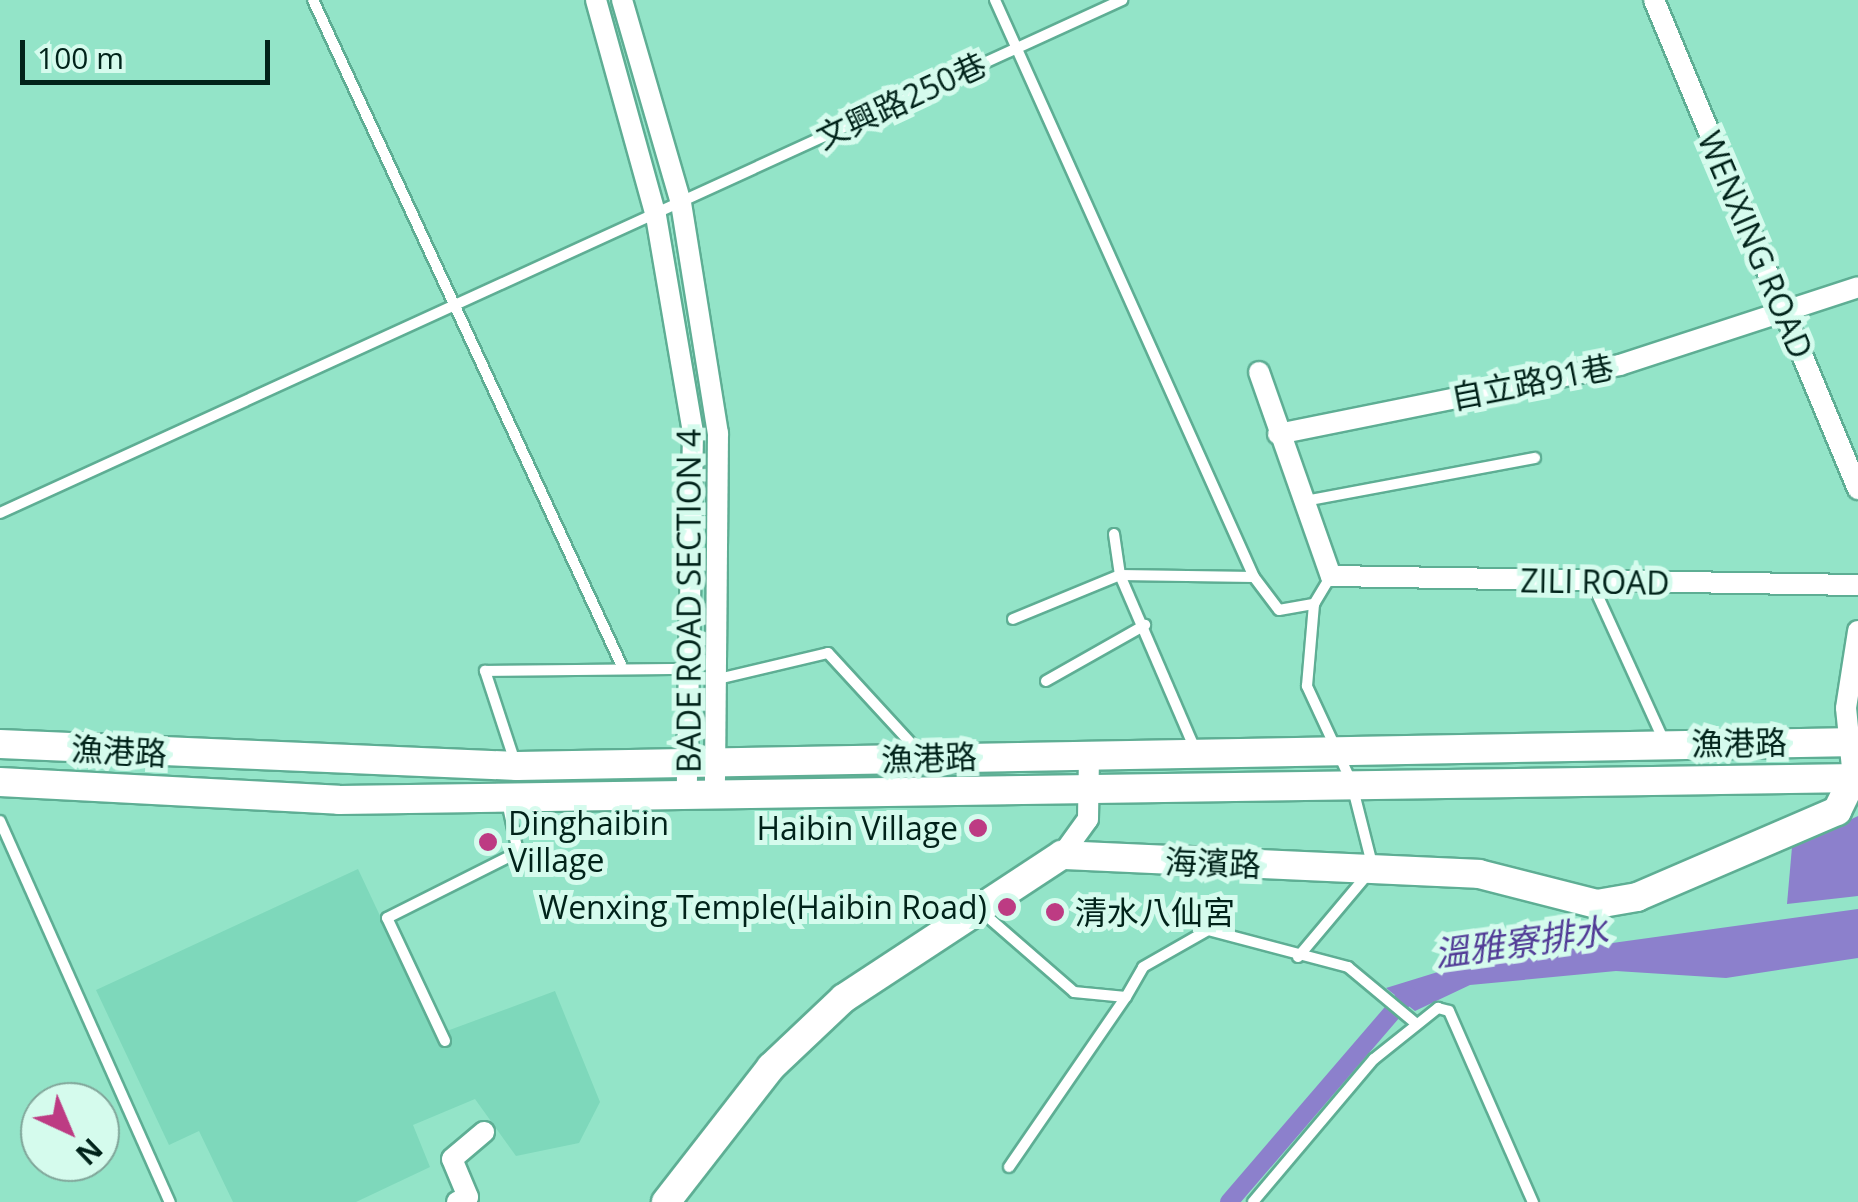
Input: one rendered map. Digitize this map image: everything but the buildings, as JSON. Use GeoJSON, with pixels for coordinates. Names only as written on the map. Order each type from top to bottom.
{"type":"FeatureCollection","features":[{"type":"Feature","properties":{"kind":"street","name":"BADE ROAD SECTION 4"},"geometry":{"type":"LineString","coordinates":[[596,0],[670,278],[693,432],[689,762],[701,792]]}},
{"type":"Feature","properties":{"kind":"street","name":"BADE ROAD SECTION 4"},"geometry":{"type":"LineString","coordinates":[[622,0],[681,203],[718,433],[718,762],[701,792]]}},
{"type":"Feature","properties":{"kind":"street","name":"WENXING ROAD"},"geometry":{"type":"LineString","coordinates":[[1654,0],[1858,489]]}},
{"type":"Feature","properties":{"kind":"street"},"geometry":{"type":"LineString","coordinates":[[670,278],[694,272]]}},
{"type":"Feature","properties":{"kind":"street","name":"自立路91巷"},"geometry":{"type":"LineString","coordinates":[[1278,434],[1620,365],[1858,287]]}},
{"type":"Feature","properties":{"kind":"street"},"geometry":{"type":"LineString","coordinates":[[1259,372],[1299,502],[1331,576]]}},
{"type":"Feature","properties":{"kind":"street","name":"ZILI ROAD"},"geometry":{"type":"LineString","coordinates":[[1331,576],[1858,585]]}},
{"type":"Feature","properties":{"kind":"street"},"geometry":{"type":"LineString","coordinates":[[1856,778],[1857,742],[1846,708],[1858,631]]}},
{"type":"Feature","properties":{"kind":"street","name":"漁港路"},"geometry":{"type":"LineString","coordinates":[[0,744],[516,766],[1195,750],[1857,742]]}},
{"type":"Feature","properties":{"kind":"street"},"geometry":{"type":"LineString","coordinates":[[666,1202],[815,1026],[978,907],[1062,855],[1088,819],[1093,787],[1088,752]]}},
{"type":"Feature","properties":{"kind":"street","name":"漁港路"},"geometry":{"type":"LineString","coordinates":[[0,782],[339,800],[1351,781],[1856,778]]}},
{"type":"Feature","properties":{"kind":"street","name":"海濱路"},"geometry":{"type":"LineString","coordinates":[[1062,855],[1479,874],[1597,904],[1638,896],[1837,812],[1856,778]]}},
{"type":"Feature","properties":{"kind":"street"},"geometry":{"type":"LineString","coordinates":[[458,1202],[468,1197],[452,1160],[484,1132]]}},
{"type":"Feature","properties":{"kind":"lane"},"geometry":{"type":"LineString","coordinates":[[313,0],[621,664]]}},
{"type":"Feature","properties":{"kind":"lane"},"geometry":{"type":"LineString","coordinates":[[995,0],[1254,577],[1280,610],[1314,604]]}},
{"type":"Feature","properties":{"kind":"lane","name":"文興路250巷"},"geometry":{"type":"LineString","coordinates":[[0,513],[1122,0]]}},
{"type":"Feature","properties":{"kind":"lane"},"geometry":{"type":"LineString","coordinates":[[1299,502],[1535,458]]}},
{"type":"Feature","properties":{"kind":"lane"},"geometry":{"type":"LineString","coordinates":[[1114,534],[1120,575],[1195,750]]}},
{"type":"Feature","properties":{"kind":"lane"},"geometry":{"type":"LineString","coordinates":[[1013,619],[1120,575],[1254,577]]}},
{"type":"Feature","properties":{"kind":"lane"},"geometry":{"type":"LineString","coordinates":[[1298,957],[1373,868],[1340,749],[1308,686],[1314,604],[1331,576]]}},
{"type":"Feature","properties":{"kind":"lane"},"geometry":{"type":"LineString","coordinates":[[1592,583],[1665,744]]}},
{"type":"Feature","properties":{"kind":"lane"},"geometry":{"type":"LineString","coordinates":[[1046,682],[1145,626]]}},
{"type":"Feature","properties":{"kind":"lane"},"geometry":{"type":"LineString","coordinates":[[718,680],[828,653],[923,758]]}},
{"type":"Feature","properties":{"kind":"lane"},"geometry":{"type":"LineString","coordinates":[[516,766],[484,670],[621,664],[692,669]]}},
{"type":"Feature","properties":{"kind":"lane"},"geometry":{"type":"LineString","coordinates":[[445,1040],[387,918],[518,852],[505,796]]}},
{"type":"Feature","properties":{"kind":"lane"},"geometry":{"type":"LineString","coordinates":[[0,821],[170,1202]]}},
{"type":"Feature","properties":{"kind":"lane"},"geometry":{"type":"LineString","coordinates":[[978,907],[1074,992],[1126,996]]}},
{"type":"Feature","properties":{"kind":"lane"},"geometry":{"type":"LineString","coordinates":[[1009,1167],[1142,967],[1208,930],[1298,957],[1348,967],[1413,1022]]}},
{"type":"Feature","properties":{"kind":"lane"},"geometry":{"type":"LineString","coordinates":[[1253,1202],[1413,1022],[1448,1011],[1533,1202]]}},
{"type":"Feature","properties":{"kind":"shaded area"},"geometry":{"type":"Polygon","coordinates":[[[1858,816],[1858,896],[1787,904],[1792,847],[1858,816]]]}},
{"type":"Feature","properties":{"kind":"shaded area"},"geometry":{"type":"Polygon","coordinates":[[[358,869],[436,1035],[555,991],[600,1102],[579,1143],[516,1156],[475,1099],[413,1125],[430,1167],[356,1202],[233,1202],[199,1131],[169,1145],[96,990],[358,869]]]}},
{"type":"Feature","properties":{"kind":"shaded area"},"geometry":{"type":"Polygon","coordinates":[[[1858,909],[1858,958],[1726,978],[1616,971],[1470,985],[1415,1011],[1386,988],[1467,963],[1858,909]]]}},
{"type":"Feature","properties":{"kind":"waterway","name":"溫雅寮排水"},"geometry":{"type":"LineString","coordinates":[[1229,1202],[1408,994]]}},
{"type":"Feature","properties":{"kind":"place","name":"Haibin Village"},"geometry":{"type":"Point","coordinates":[978,828]}},
{"type":"Feature","properties":{"kind":"place","name":"Dinghaibin Village"},"geometry":{"type":"Point","coordinates":[488,842]}},
{"type":"Feature","properties":{"kind":"place","name":"Wenxing Temple(Haibin Road)"},"geometry":{"type":"Point","coordinates":[1007,907]}},
{"type":"Feature","properties":{"kind":"place","name":"清水八仙宮"},"geometry":{"type":"Point","coordinates":[1055,912]}}]}
